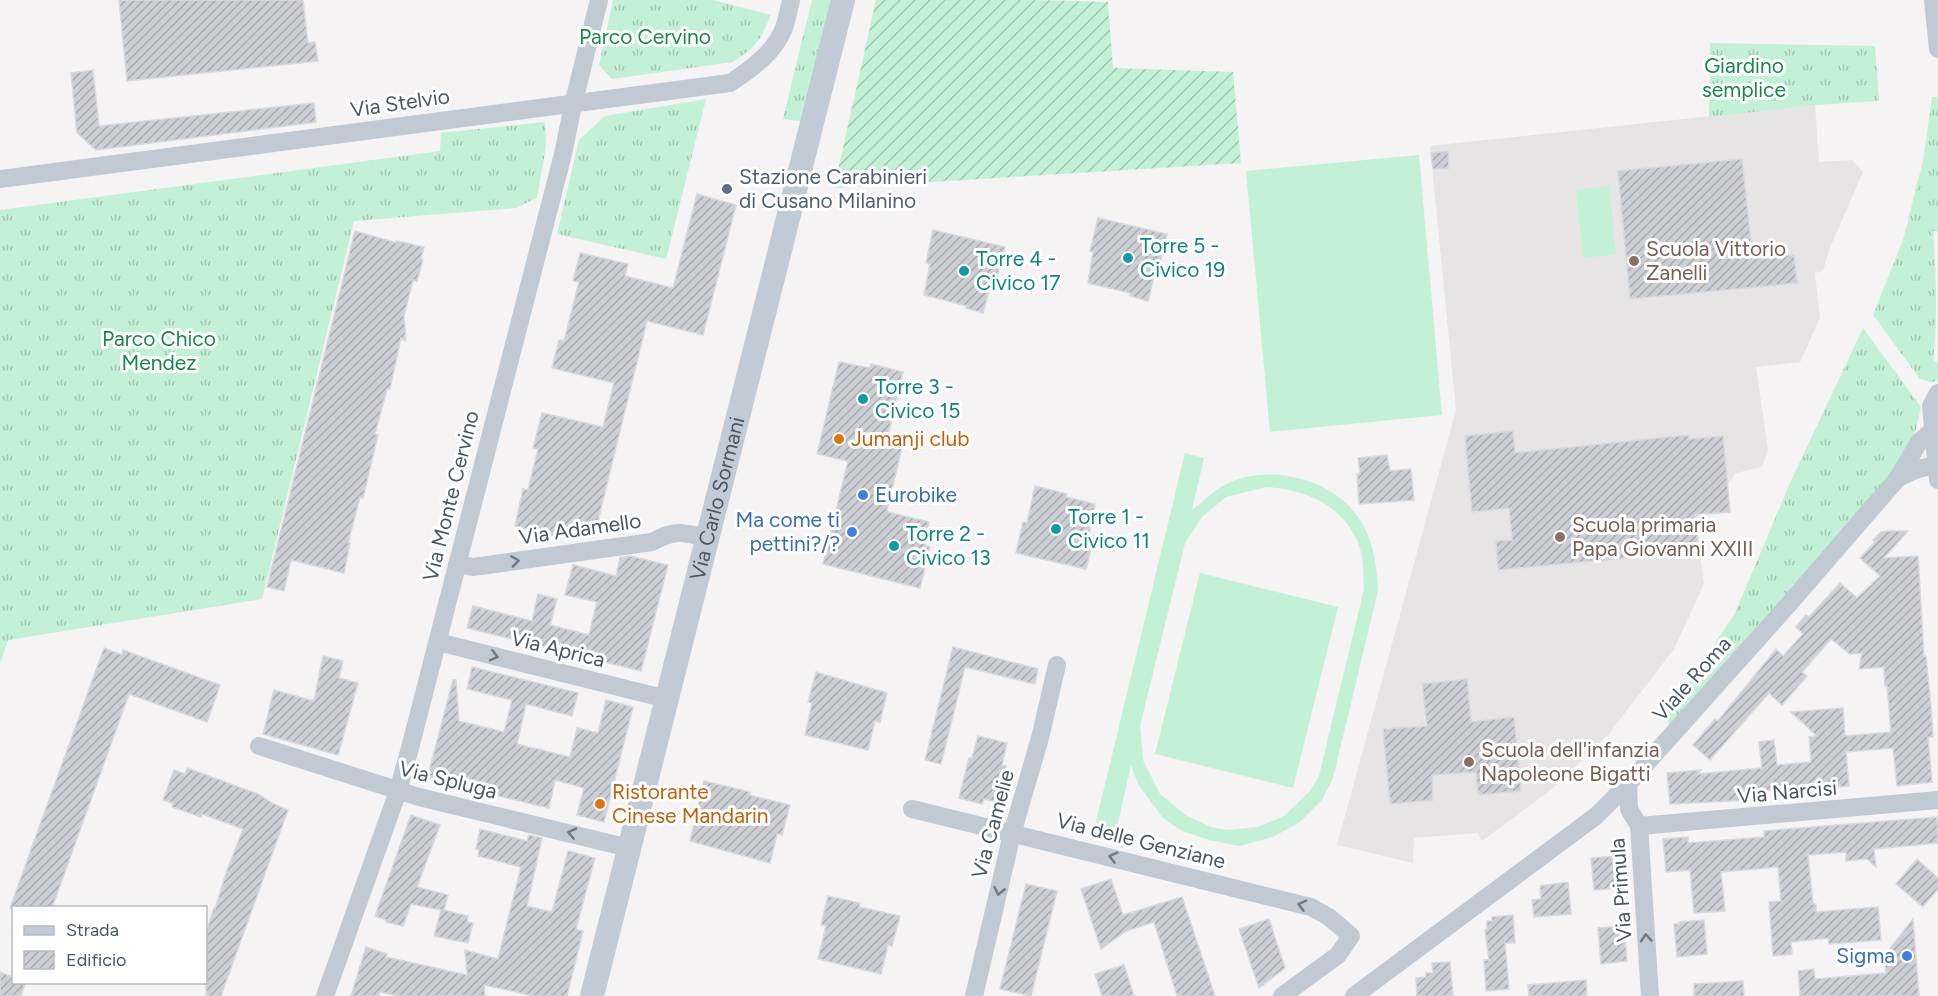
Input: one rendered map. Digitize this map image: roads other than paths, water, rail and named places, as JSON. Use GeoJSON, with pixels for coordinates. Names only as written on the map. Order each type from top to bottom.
{"type":"FeatureCollection","features":[{"type":"Feature","properties":{"kind":"main road","name":"Via Carlo Sormani"},"geometry":{"type":"LineString","coordinates":[[592,996],[843,0]]}},
{"type":"Feature","properties":{"kind":"street","name":"Via Monte Cervino"},"geometry":{"type":"LineString","coordinates":[[325,996],[398,791],[563,154],[599,0]]}},
{"type":"Feature","properties":{"kind":"street","name":"Via Stelvio"},"geometry":{"type":"LineString","coordinates":[[0,179],[730,83],[750,70],[773,46],[783,31],[791,0]]}},
{"type":"Feature","properties":{"kind":"street"},"geometry":{"type":"LineString","coordinates":[[1933,0],[1938,49]]}},
{"type":"Feature","properties":{"kind":"street"},"geometry":{"type":"LineString","coordinates":[[1938,393],[1931,406],[1938,469]]}},
{"type":"Feature","properties":{"kind":"street","name":"Viale Roma"},"geometry":{"type":"LineString","coordinates":[[1354,996],[1596,816],[1628,784],[1788,605],[1898,478],[1919,442],[1933,430]]}},
{"type":"Feature","properties":{"kind":"street","name":"Viale Roma"},"geometry":{"type":"LineString","coordinates":[[1898,478],[1938,469]]}},
{"type":"Feature","properties":{"kind":"street","name":"Via Adamello"},"geometry":{"type":"LineString","coordinates":[[457,564],[473,567],[652,542],[667,533],[678,531],[707,538]]}},
{"type":"Feature","properties":{"kind":"street","name":"Via Aprica"},"geometry":{"type":"LineString","coordinates":[[438,642],[667,699]]}},
{"type":"Feature","properties":{"kind":"street","name":"Via Camelie"},"geometry":{"type":"LineString","coordinates":[[974,996],[1012,834],[1040,738],[1057,665]]}},
{"type":"Feature","properties":{"kind":"street","name":"Via Spluga"},"geometry":{"type":"LineString","coordinates":[[258,746],[398,791],[629,848]]}},
{"type":"Feature","properties":{"kind":"street","name":"Via Primula"},"geometry":{"type":"LineString","coordinates":[[1628,784],[1629,808],[1640,826],[1650,996]]}},
{"type":"Feature","properties":{"kind":"street","name":"Via Narcisi"},"geometry":{"type":"LineString","coordinates":[[1640,826],[1938,800]]}},
{"type":"Feature","properties":{"kind":"street","name":"Via delle Genziane"},"geometry":{"type":"LineString","coordinates":[[912,809],[1311,907],[1329,917],[1351,936],[1338,955],[1282,996]]}},
{"type":"Feature","properties":{"kind":"place","name":"Stazione Carabinieri di Cusano Milanino"},"geometry":{"type":"Point","coordinates":[727,189]}},
{"type":"Feature","properties":{"kind":"place","name":"Torre 5 - Civico 19"},"geometry":{"type":"Point","coordinates":[1128,258]}},
{"type":"Feature","properties":{"kind":"place","name":"Scuola Vittorio Zanelli"},"geometry":{"type":"Point","coordinates":[1634,261]}},
{"type":"Feature","properties":{"kind":"place","name":"Torre 4 - Civico 17"},"geometry":{"type":"Point","coordinates":[964,271]}},
{"type":"Feature","properties":{"kind":"place","name":"Torre 3 - Civico 15"},"geometry":{"type":"Point","coordinates":[863,399]}},
{"type":"Feature","properties":{"kind":"place","name":"Jumanji club"},"geometry":{"type":"Point","coordinates":[839,439]}},
{"type":"Feature","properties":{"kind":"place","name":"Eurobike"},"geometry":{"type":"Point","coordinates":[863,495]}},
{"type":"Feature","properties":{"kind":"place","name":"Torre 1 - Civico 11"},"geometry":{"type":"Point","coordinates":[1056,529]}},
{"type":"Feature","properties":{"kind":"place","name":"Ma come ti pettini?/?"},"geometry":{"type":"Point","coordinates":[852,532]}},
{"type":"Feature","properties":{"kind":"place","name":"Scuola primaria Papa Giovanni XXIII"},"geometry":{"type":"Point","coordinates":[1560,537]}},
{"type":"Feature","properties":{"kind":"place","name":"Torre 2 - Civico 13"},"geometry":{"type":"Point","coordinates":[894,546]}},
{"type":"Feature","properties":{"kind":"place","name":"Scuola dell'infanzia Napoleone Bigatti"},"geometry":{"type":"Point","coordinates":[1469,762]}},
{"type":"Feature","properties":{"kind":"place","name":"Ristorante Cinese Mandarin"},"geometry":{"type":"Point","coordinates":[600,804]}},
{"type":"Feature","properties":{"kind":"place","name":"Sigma"},"geometry":{"type":"Point","coordinates":[1907,956]}},
{"type":"Feature","properties":{"kind":"park label","name":"Parco Cervino"},"geometry":{"type":"Point","coordinates":[645,37]}},
{"type":"Feature","properties":{"kind":"park label","name":"Giardino semplice"},"geometry":{"type":"Point","coordinates":[1744,78]}},
{"type":"Feature","properties":{"kind":"park label","name":"Parco Chico Mendez"},"geometry":{"type":"Point","coordinates":[159,351]}}]}
